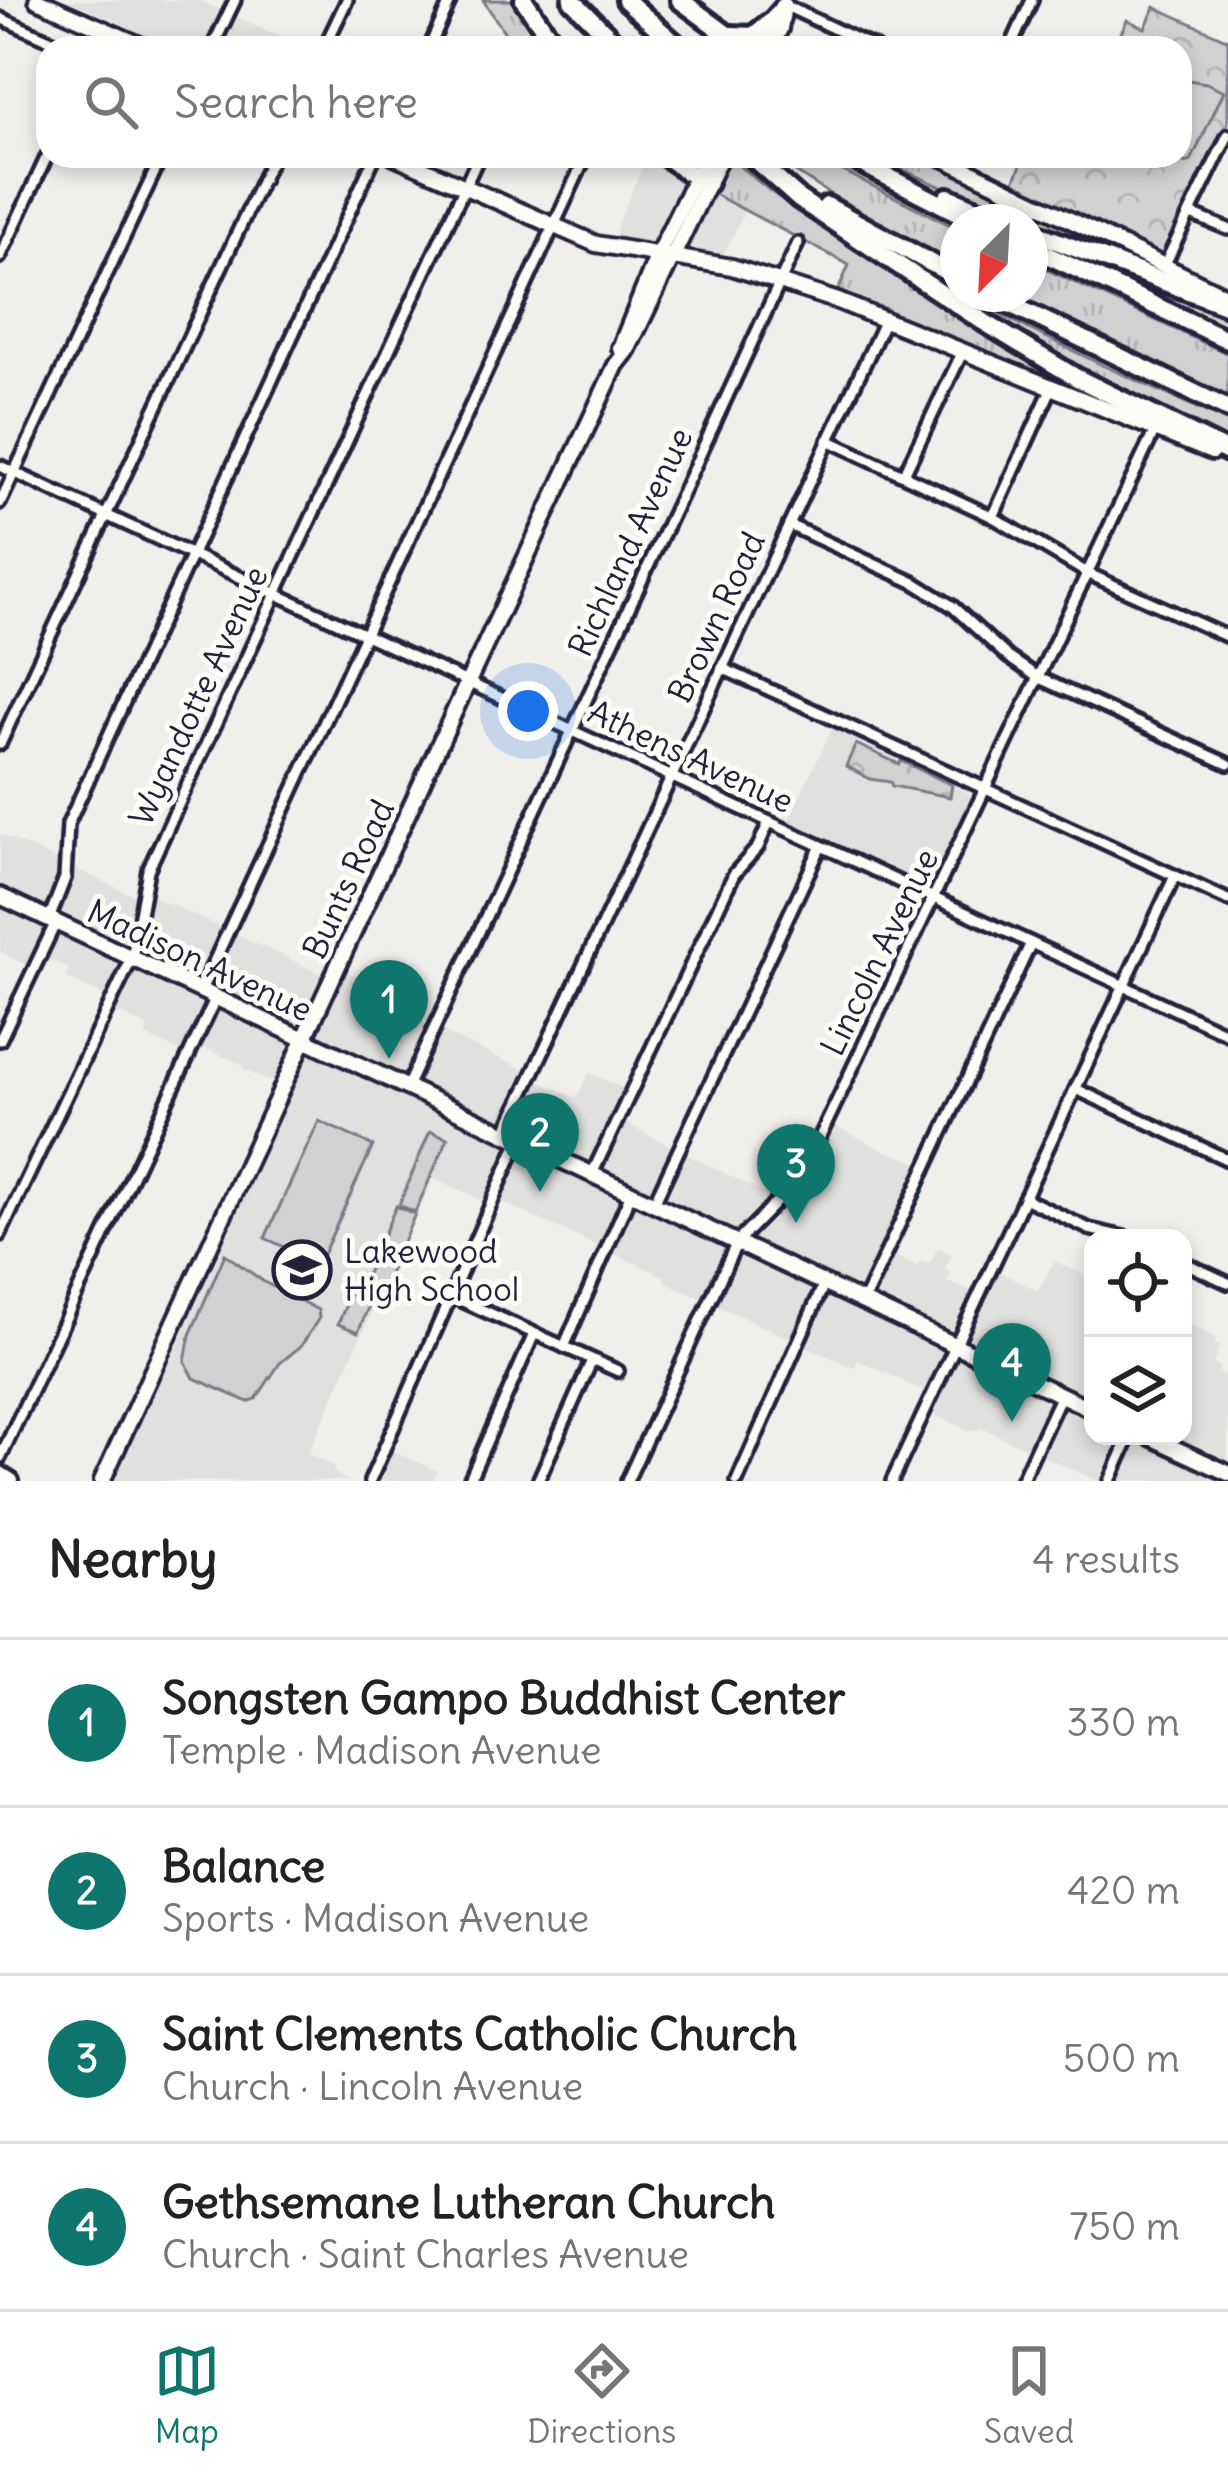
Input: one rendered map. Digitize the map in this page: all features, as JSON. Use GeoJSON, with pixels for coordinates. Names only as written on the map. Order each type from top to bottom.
{"type":"FeatureCollection","features":[{"type":"Feature","properties":{"kind":"highway"},"geometry":{"type":"LineString","coordinates":[[524,0],[548,36]]}},
{"type":"Feature","properties":{"kind":"highway"},"geometry":{"type":"LineString","coordinates":[[572,0],[608,36]]}},
{"type":"Feature","properties":{"kind":"highway"},"geometry":{"type":"LineString","coordinates":[[626,0],[666,36]]}},
{"type":"Feature","properties":{"kind":"highway"},"geometry":{"type":"LineString","coordinates":[[680,0],[728,36]]}},
{"type":"Feature","properties":{"kind":"highway"},"geometry":{"type":"LineString","coordinates":[[749,36],[769,24]]}},
{"type":"Feature","properties":{"kind":"highway"},"geometry":{"type":"LineString","coordinates":[[724,33],[740,36]]}},
{"type":"Feature","properties":{"kind":"highway"},"geometry":{"type":"LineString","coordinates":[[684,168],[702,180]]}},
{"type":"Feature","properties":{"kind":"highway"},"geometry":{"type":"LineString","coordinates":[[765,168],[817,212],[984,322],[1077,378],[1228,455]]}},
{"type":"Feature","properties":{"kind":"highway"},"geometry":{"type":"LineString","coordinates":[[770,168],[864,229],[940,269]]}},
{"type":"Feature","properties":{"kind":"highway"},"geometry":{"type":"LineString","coordinates":[[870,168],[940,204]]}},
{"type":"Feature","properties":{"kind":"highway"},"geometry":{"type":"LineString","coordinates":[[895,181],[965,204]]}},
{"type":"Feature","properties":{"kind":"highway"},"geometry":{"type":"LineString","coordinates":[[1048,237],[1228,301]]}},
{"type":"Feature","properties":{"kind":"highway"},"geometry":{"type":"LineString","coordinates":[[1048,255],[1228,340]]}},
{"type":"Feature","properties":{"kind":"highway"},"geometry":{"type":"LineString","coordinates":[[1026,312],[1228,409]]}},
{"type":"Feature","properties":{"kind":"main road"},"geometry":{"type":"LineString","coordinates":[[38,0],[119,36]]}},
{"type":"Feature","properties":{"kind":"main road"},"geometry":{"type":"LineString","coordinates":[[764,36],[785,2]]}},
{"type":"Feature","properties":{"kind":"main road"},"geometry":{"type":"LineString","coordinates":[[776,36],[785,2]]}},
{"type":"Feature","properties":{"kind":"main road"},"geometry":{"type":"LineString","coordinates":[[423,168],[596,244],[732,266],[781,280],[1228,455]]}},
{"type":"Feature","properties":{"kind":"main road"},"geometry":{"type":"LineString","coordinates":[[702,180],[704,168]]}},
{"type":"Feature","properties":{"kind":"main road"},"geometry":{"type":"LineString","coordinates":[[702,180],[712,168]]}},
{"type":"Feature","properties":{"kind":"main road"},"geometry":{"type":"LineString","coordinates":[[974,168],[1228,301]]}},
{"type":"Feature","properties":{"kind":"main road","name":"Bunts Road"},"geometry":{"type":"LineString","coordinates":[[102,1481],[702,180]]}},
{"type":"Feature","properties":{"kind":"main road","name":"Madison Avenue"},"geometry":{"type":"LineString","coordinates":[[0,896],[1084,1406]]}},
{"type":"Feature","properties":{"kind":"main road"},"geometry":{"type":"LineString","coordinates":[[1165,1445],[1228,1478]]}},
{"type":"Feature","properties":{"kind":"main road"},"geometry":{"type":"LineString","coordinates":[[0,1474],[10,1481]]}},
{"type":"Feature","properties":{"kind":"street"},"geometry":{"type":"LineString","coordinates":[[218,36],[235,0]]}},
{"type":"Feature","properties":{"kind":"street"},"geometry":{"type":"LineString","coordinates":[[330,36],[347,0]]}},
{"type":"Feature","properties":{"kind":"street"},"geometry":{"type":"LineString","coordinates":[[434,36],[451,0]]}},
{"type":"Feature","properties":{"kind":"street"},"geometry":{"type":"LineString","coordinates":[[785,2],[852,36]]}},
{"type":"Feature","properties":{"kind":"street"},"geometry":{"type":"LineString","coordinates":[[1015,36],[1028,2]]}},
{"type":"Feature","properties":{"kind":"street"},"geometry":{"type":"LineString","coordinates":[[0,18],[41,36]]}},
{"type":"Feature","properties":{"kind":"street"},"geometry":{"type":"LineString","coordinates":[[100,36],[103,29]]}},
{"type":"Feature","properties":{"kind":"street"},"geometry":{"type":"LineString","coordinates":[[1164,266],[1228,135]]}},
{"type":"Feature","properties":{"kind":"street"},"geometry":{"type":"LineString","coordinates":[[0,257],[41,168]]}},
{"type":"Feature","properties":{"kind":"street"},"geometry":{"type":"LineString","coordinates":[[0,503],[156,168]]}},
{"type":"Feature","properties":{"kind":"street"},"geometry":{"type":"LineString","coordinates":[[0,744],[267,168]]}},
{"type":"Feature","properties":{"kind":"street"},"geometry":{"type":"LineString","coordinates":[[0,1040],[52,920],[64,878],[68,824],[369,168]]}},
{"type":"Feature","properties":{"kind":"street","name":"Wyandotte Avenue"},"geometry":{"type":"LineString","coordinates":[[0,1235],[132,958],[148,870],[473,168]]}},
{"type":"Feature","properties":{"kind":"street"},"geometry":{"type":"LineString","coordinates":[[0,1458],[364,634],[581,168]]}},
{"type":"Feature","properties":{"kind":"street"},"geometry":{"type":"LineString","coordinates":[[1191,214],[1228,229]]}},
{"type":"Feature","properties":{"kind":"street","name":"Richland Avenue"},"geometry":{"type":"LineString","coordinates":[[407,1087],[798,243]]}},
{"type":"Feature","properties":{"kind":"street","name":"Brown Road"},"geometry":{"type":"LineString","coordinates":[[370,1481],[512,1137],[671,777],[885,320]]}},
{"type":"Feature","properties":{"kind":"street"},"geometry":{"type":"LineString","coordinates":[[904,474],[963,350]]}},
{"type":"Feature","properties":{"kind":"street"},"geometry":{"type":"LineString","coordinates":[[993,518],[1052,387]]}},
{"type":"Feature","properties":{"kind":"street","name":"Lincoln Avenue"},"geometry":{"type":"LineString","coordinates":[[627,1481],[736,1242],[793,1185],[808,1162],[1156,430]]}},
{"type":"Feature","properties":{"kind":"street"},"geometry":{"type":"LineString","coordinates":[[829,440],[993,518],[1088,574],[1228,637]]}},
{"type":"Feature","properties":{"kind":"street","name":"Athens Avenue"},"geometry":{"type":"LineString","coordinates":[[0,466],[1228,1034]]}},
{"type":"Feature","properties":{"kind":"street"},"geometry":{"type":"LineString","coordinates":[[789,525],[915,583],[952,606],[1007,657],[1040,678],[1228,764]]}},
{"type":"Feature","properties":{"kind":"street"},"geometry":{"type":"LineString","coordinates":[[722,668],[1228,900]]}},
{"type":"Feature","properties":{"kind":"street"},"geometry":{"type":"LineString","coordinates":[[592,1174],[734,874],[758,847],[769,822]]}},
{"type":"Feature","properties":{"kind":"street"},"geometry":{"type":"LineString","coordinates":[[654,1203],[821,846]]}},
{"type":"Feature","properties":{"kind":"street"},"geometry":{"type":"LineString","coordinates":[[892,1481],[1175,876]]}},
{"type":"Feature","properties":{"kind":"street"},"geometry":{"type":"LineString","coordinates":[[863,1302],[1031,943]]}},
{"type":"Feature","properties":{"kind":"street"},"geometry":{"type":"LineString","coordinates":[[1076,1088],[1228,1160]]}},
{"type":"Feature","properties":{"kind":"street"},"geometry":{"type":"LineString","coordinates":[[564,1347],[631,1192]]}},
{"type":"Feature","properties":{"kind":"street"},"geometry":{"type":"LineString","coordinates":[[1024,1198],[1089,1229]]}},
{"type":"Feature","properties":{"kind":"street"},"geometry":{"type":"LineString","coordinates":[[1192,1266],[1228,1283]]}},
{"type":"Feature","properties":{"kind":"street"},"geometry":{"type":"LineString","coordinates":[[737,1481],[824,1283]]}},
{"type":"Feature","properties":{"kind":"street"},"geometry":{"type":"LineString","coordinates":[[449,1295],[618,1371]]}},
{"type":"Feature","properties":{"kind":"street"},"geometry":{"type":"LineString","coordinates":[[469,1481],[534,1334]]}},
{"type":"Feature","properties":{"kind":"street"},"geometry":{"type":"LineString","coordinates":[[538,1481],[592,1360]]}},
{"type":"Feature","properties":{"kind":"street"},"geometry":{"type":"LineString","coordinates":[[1021,1481],[1061,1395]]}},
{"type":"Feature","properties":{"kind":"street"},"geometry":{"type":"LineString","coordinates":[[1110,1481],[1126,1445]]}},
{"type":"Feature","properties":{"kind":"shaded area"},"geometry":{"type":"Polygon","coordinates":[[[68,0],[198,0],[280,36],[148,36],[68,0]]]}},
{"type":"Feature","properties":{"kind":"shaded area"},"geometry":{"type":"Polygon","coordinates":[[[642,168],[665,168],[687,183],[660,244],[614,239],[642,168]]]}},
{"type":"Feature","properties":{"kind":"shaded area"},"geometry":{"type":"Polygon","coordinates":[[[708,191],[745,211],[722,257],[681,248],[708,191]]]}},
{"type":"Feature","properties":{"kind":"shaded area"},"geometry":{"type":"Polygon","coordinates":[[[832,729],[972,795],[929,887],[788,821],[832,729]]]}},
{"type":"Feature","properties":{"kind":"shaded area"},"geometry":{"type":"Polygon","coordinates":[[[0,834],[137,897],[139,890],[329,977],[335,966],[391,992],[387,1006],[576,1098],[589,1073],[633,1093],[621,1121],[774,1198],[792,1181],[827,1122],[931,1168],[891,1254],[918,1267],[921,1261],[930,1264],[938,1248],[952,1254],[945,1269],[950,1273],[947,1282],[975,1292],[988,1262],[1038,1291],[1054,1261],[1084,1275],[1084,1445],[1192,1445],[1192,1326],[1216,1337],[1215,1344],[1220,1346],[1213,1363],[1228,1377],[1228,1481],[1097,1481],[980,1427],[969,1431],[922,1409],[928,1393],[858,1360],[854,1368],[490,1197],[487,1202],[433,1178],[308,1453],[335,1466],[333,1472],[348,1481],[111,1481],[292,1092],[193,1043],[187,1055],[145,1036],[148,1027],[106,1008],[110,999],[66,978],[69,969],[39,955],[32,968],[0,952],[0,834]]]}},
{"type":"Feature","properties":{"kind":"shaded area"},"geometry":{"type":"Polygon","coordinates":[[[391,1450],[437,1471],[433,1481],[376,1481],[391,1450]]]}},
{"type":"Feature","properties":{"kind":"green space"},"geometry":{"type":"Polygon","coordinates":[[[483,0],[514,0],[537,36],[507,36],[483,0]]]}},
{"type":"Feature","properties":{"kind":"green space"},"geometry":{"type":"Polygon","coordinates":[[[1155,7],[1228,40],[1228,123],[1166,255],[1155,257],[1011,188],[1020,168],[1192,168],[1192,36],[1120,36],[1127,20],[1145,28],[1155,7]]]}},
{"type":"Feature","properties":{"kind":"green space"},"geometry":{"type":"Polygon","coordinates":[[[1192,81],[1224,91],[1192,159],[1192,81]]]}},
{"type":"Feature","properties":{"kind":"green space"},"geometry":{"type":"Polygon","coordinates":[[[720,168],[742,168],[774,194],[940,297],[940,312],[965,312],[1122,409],[893,317],[887,309],[837,293],[849,265],[708,191],[720,168]]]}},
{"type":"Feature","properties":{"kind":"green space"},"geometry":{"type":"Polygon","coordinates":[[[790,168],[837,168],[940,220],[940,257],[790,168]]]}},
{"type":"Feature","properties":{"kind":"green space"},"geometry":{"type":"Polygon","coordinates":[[[899,168],[954,168],[1028,204],[981,204],[899,168]]]}},
{"type":"Feature","properties":{"kind":"green space"},"geometry":{"type":"Polygon","coordinates":[[[1048,214],[1186,281],[1048,231],[1048,214]]]}},
{"type":"Feature","properties":{"kind":"green space"},"geometry":{"type":"Polygon","coordinates":[[[1062,247],[1228,310],[1228,328],[1061,252],[1062,247]]]}},
{"type":"Feature","properties":{"kind":"green space"},"geometry":{"type":"Polygon","coordinates":[[[1048,270],[1228,354],[1228,396],[1048,311],[1048,270]]]}},
{"type":"Feature","properties":{"kind":"green space"},"geometry":{"type":"Polygon","coordinates":[[[981,312],[995,312],[1228,422],[1228,446],[1044,354],[981,312]]]}},
{"type":"Feature","properties":{"kind":"green space"},"geometry":{"type":"Polygon","coordinates":[[[856,744],[952,785],[950,797],[892,786],[846,766],[856,744]]]}},
{"type":"Feature","properties":{"kind":"green space"},"geometry":{"type":"Polygon","coordinates":[[[319,1121],[373,1146],[319,1263],[265,1238],[319,1121]]]}},
{"type":"Feature","properties":{"kind":"green space"},"geometry":{"type":"Polygon","coordinates":[[[430,1131],[448,1138],[415,1212],[399,1205],[430,1131]]]}},
{"type":"Feature","properties":{"kind":"green space"},"geometry":{"type":"Polygon","coordinates":[[[396,1206],[415,1214],[382,1291],[363,1283],[396,1206]]]}},
{"type":"Feature","properties":{"kind":"green space"},"geometry":{"type":"Polygon","coordinates":[[[225,1254],[264,1282],[318,1310],[319,1318],[301,1346],[280,1363],[256,1399],[248,1402],[194,1378],[185,1361],[190,1335],[225,1254]]]}},
{"type":"Feature","properties":{"kind":"green space"},"geometry":{"type":"Polygon","coordinates":[[[354,1285],[374,1293],[358,1332],[338,1324],[354,1285]]]}},
{"type":"Feature","properties":{"kind":"place","name":"Songsten Gampo Buddhist Center"},"geometry":{"type":"Point","coordinates":[389,1059]}},
{"type":"Feature","properties":{"kind":"place","name":"Balance"},"geometry":{"type":"Point","coordinates":[540,1192]}},
{"type":"Feature","properties":{"kind":"place","name":"Saint Clements Catholic Church"},"geometry":{"type":"Point","coordinates":[796,1223]}},
{"type":"Feature","properties":{"kind":"place","name":"Lakewood High School"},"geometry":{"type":"Point","coordinates":[302,1270]}},
{"type":"Feature","properties":{"kind":"place","name":"Gethsemane Lutheran Church"},"geometry":{"type":"Point","coordinates":[1012,1422]}}]}
